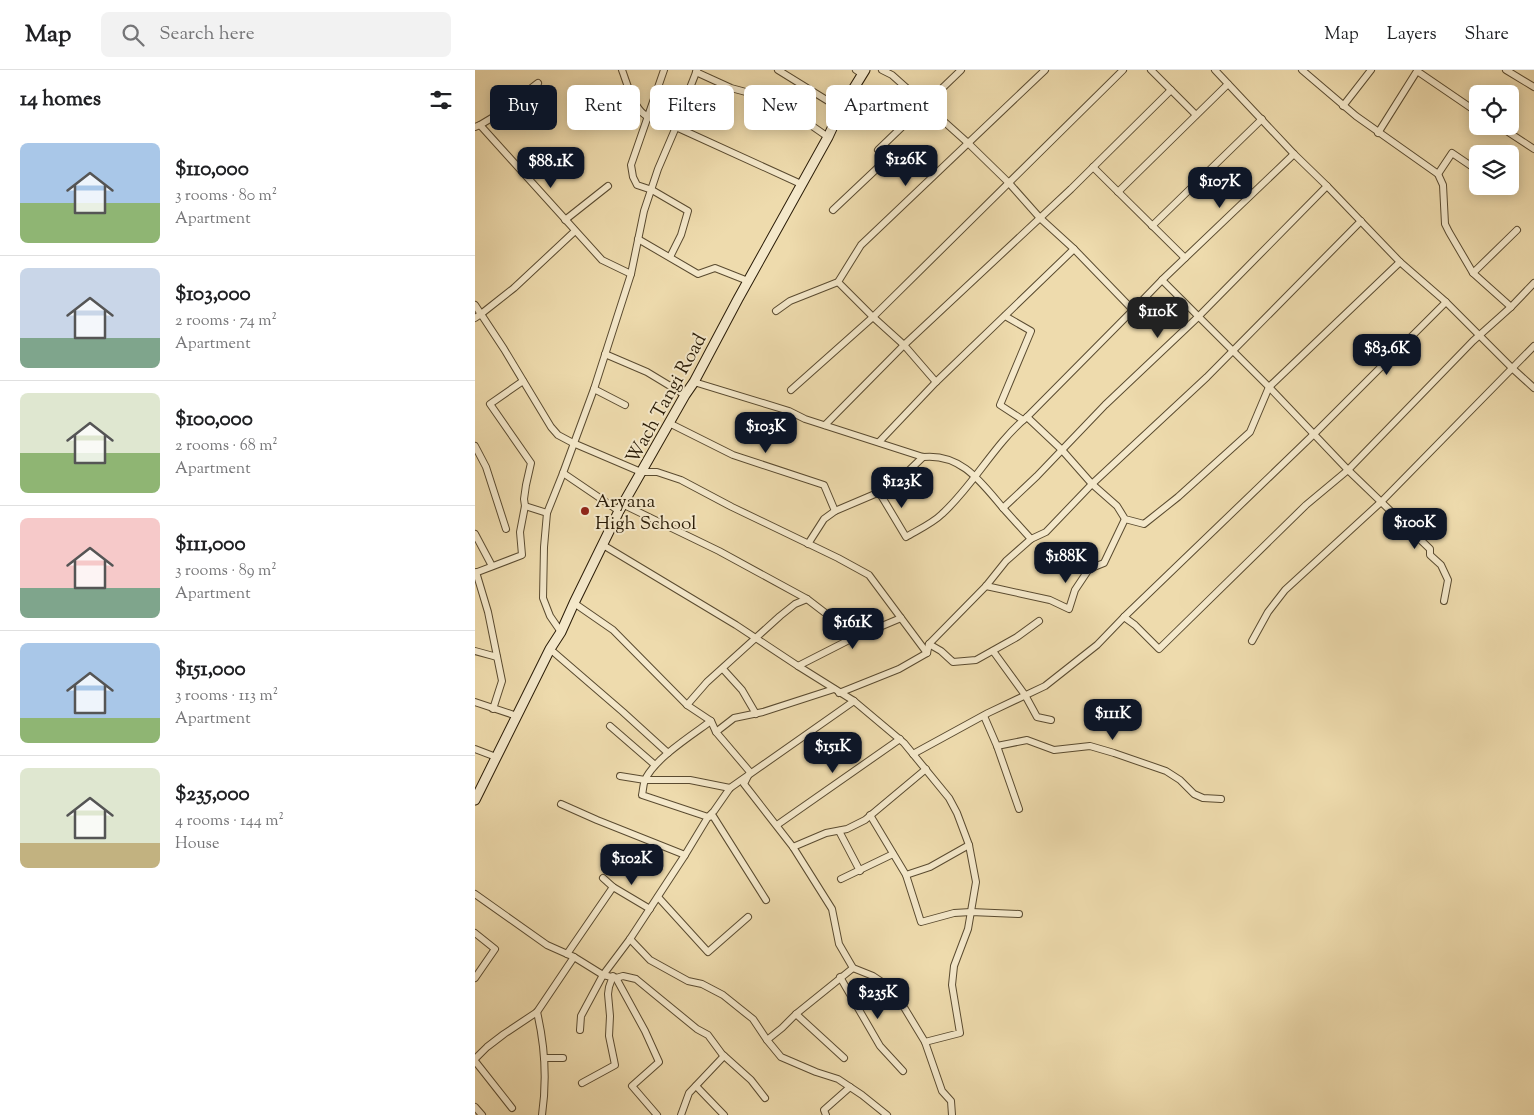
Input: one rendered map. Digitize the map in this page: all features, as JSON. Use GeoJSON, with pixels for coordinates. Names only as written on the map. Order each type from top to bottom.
{"type":"FeatureCollection","features":[{"type":"Feature","properties":{"kind":"main road","name":"Wach Tangi Road"},"geometry":{"type":"LineString","coordinates":[[854,85],[861,71]]}},
{"type":"Feature","properties":{"kind":"main road","name":"Wach Tangi Road"},"geometry":{"type":"LineString","coordinates":[[475,800],[550,649],[561,632],[621,508],[694,382],[831,130]]}},
{"type":"Feature","properties":{"kind":"street"},"geometry":{"type":"LineString","coordinates":[[622,70],[639,109],[648,116]]}},
{"type":"Feature","properties":{"kind":"street"},"geometry":{"type":"LineString","coordinates":[[664,70],[631,166],[637,185],[651,190],[688,211],[681,235],[670,257]]}},
{"type":"Feature","properties":{"kind":"street"},"geometry":{"type":"LineString","coordinates":[[778,70],[826,100]]}},
{"type":"Feature","properties":{"kind":"street"},"geometry":{"type":"LineString","coordinates":[[882,70],[895,73],[906,85]]}},
{"type":"Feature","properties":{"kind":"street"},"geometry":{"type":"LineString","coordinates":[[946,85],[961,70]]}},
{"type":"Feature","properties":{"kind":"street"},"geometry":{"type":"LineString","coordinates":[[776,311],[790,302],[839,282],[861,245],[1045,70]]}},
{"type":"Feature","properties":{"kind":"street"},"geometry":{"type":"LineString","coordinates":[[791,390],[873,317],[1123,70]]}},
{"type":"Feature","properties":{"kind":"street"},"geometry":{"type":"LineString","coordinates":[[1151,70],[1197,115]]}},
{"type":"Feature","properties":{"kind":"street"},"geometry":{"type":"LineString","coordinates":[[1215,70],[1400,262],[1445,302],[1534,388]]}},
{"type":"Feature","properties":{"kind":"street"},"geometry":{"type":"LineString","coordinates":[[1302,70],[1343,106],[1378,133],[1438,174],[1443,184],[1445,224],[1473,273],[1511,307]]}},
{"type":"Feature","properties":{"kind":"street"},"geometry":{"type":"LineString","coordinates":[[1343,106],[1371,70]]}},
{"type":"Feature","properties":{"kind":"street"},"geometry":{"type":"LineString","coordinates":[[1378,133],[1417,70],[1469,106]]}},
{"type":"Feature","properties":{"kind":"street"},"geometry":{"type":"LineString","coordinates":[[1507,70],[1534,87]]}},
{"type":"Feature","properties":{"kind":"street"},"geometry":{"type":"LineString","coordinates":[[691,85],[697,71],[731,88],[768,98],[828,137]]}},
{"type":"Feature","properties":{"kind":"street"},"geometry":{"type":"LineString","coordinates":[[538,83],[495,116],[478,126],[602,260],[631,274]]}},
{"type":"Feature","properties":{"kind":"street"},"geometry":{"type":"LineString","coordinates":[[1118,192],[1228,84]]}},
{"type":"Feature","properties":{"kind":"street"},"geometry":{"type":"LineString","coordinates":[[825,425],[904,345],[1040,218],[1171,90]]}},
{"type":"Feature","properties":{"kind":"street"},"geometry":{"type":"LineString","coordinates":[[1152,226],[1262,119]]}},
{"type":"Feature","properties":{"kind":"street"},"geometry":{"type":"LineString","coordinates":[[947,125],[1009,183],[1040,218],[1074,249],[1133,310]]}},
{"type":"Feature","properties":{"kind":"street"},"geometry":{"type":"LineString","coordinates":[[561,632],[550,616],[543,598],[547,513],[594,389],[631,274],[644,211],[657,169],[673,130]]}},
{"type":"Feature","properties":{"kind":"street"},"geometry":{"type":"LineString","coordinates":[[684,130],[801,184]]}},
{"type":"Feature","properties":{"kind":"street"},"geometry":{"type":"LineString","coordinates":[[833,210],[887,159],[878,150],[900,130]]}},
{"type":"Feature","properties":{"kind":"street"},"geometry":{"type":"LineString","coordinates":[[1513,135],[1534,149]]}},
{"type":"Feature","properties":{"kind":"street"},"geometry":{"type":"LineString","coordinates":[[1438,174],[1452,153],[1469,165]]}},
{"type":"Feature","properties":{"kind":"street"},"geometry":{"type":"LineString","coordinates":[[879,492],[906,537],[942,515],[976,476],[1015,426],[1162,280],[1294,154]]}},
{"type":"Feature","properties":{"kind":"street"},"geometry":{"type":"LineString","coordinates":[[1093,166],[1185,258]]}},
{"type":"Feature","properties":{"kind":"street"},"geometry":{"type":"LineString","coordinates":[[565,220],[608,186]]}},
{"type":"Feature","properties":{"kind":"street"},"geometry":{"type":"LineString","coordinates":[[1003,508],[1111,399],[1198,317],[1327,186]]}},
{"type":"Feature","properties":{"kind":"street"},"geometry":{"type":"LineString","coordinates":[[715,732],[734,718],[756,714],[837,691],[899,669],[927,652],[929,644],[986,586],[1005,562],[1031,539],[1046,532],[1092,484],[1207,377],[1361,221]]}},
{"type":"Feature","properties":{"kind":"street"},"geometry":{"type":"LineString","coordinates":[[1473,273],[1517,230]]}},
{"type":"Feature","properties":{"kind":"street"},"geometry":{"type":"LineString","coordinates":[[478,316],[513,288],[575,231]]}},
{"type":"Feature","properties":{"kind":"street"},"geometry":{"type":"LineString","coordinates":[[638,238],[698,274],[715,268],[748,281]]}},
{"type":"Feature","properties":{"kind":"street"},"geometry":{"type":"LineString","coordinates":[[879,442],[936,382],[1074,249]]}},
{"type":"Feature","properties":{"kind":"street"},"geometry":{"type":"LineString","coordinates":[[1005,316],[1031,331],[1000,405],[1025,418],[1062,450],[1092,484],[1117,506],[1125,519],[1144,524],[1178,497],[1250,432],[1269,387],[1400,262]]}},
{"type":"Feature","properties":{"kind":"street"},"geometry":{"type":"LineString","coordinates":[[1162,280],[1269,387],[1348,470],[1430,549],[1430,555],[1441,565],[1448,580],[1444,601]]}},
{"type":"Feature","properties":{"kind":"street"},"geometry":{"type":"LineString","coordinates":[[839,282],[904,345],[936,382]]}},
{"type":"Feature","properties":{"kind":"street"},"geometry":{"type":"LineString","coordinates":[[1123,617],[1135,625],[1159,649],[1306,505],[1348,470],[1479,336],[1534,283]]}},
{"type":"Feature","properties":{"kind":"street"},"geometry":{"type":"LineString","coordinates":[[913,754],[1045,686],[1073,666],[1097,645],[1123,617],[1314,434],[1445,302]]}},
{"type":"Feature","properties":{"kind":"street"},"geometry":{"type":"LineString","coordinates":[[475,305],[478,316],[504,349],[551,428],[558,435],[641,472],[657,472],[681,480],[869,575],[927,652]]}},
{"type":"Feature","properties":{"kind":"street"},"geometry":{"type":"LineString","coordinates":[[1252,640],[1285,590],[1381,502],[1534,346]]}},
{"type":"Feature","properties":{"kind":"street"},"geometry":{"type":"LineString","coordinates":[[605,354],[647,372],[685,395]]}},
{"type":"Feature","properties":{"kind":"street"},"geometry":{"type":"LineString","coordinates":[[493,709],[502,681],[488,612],[476,572],[521,555],[524,499],[531,463],[489,404],[523,381]]}},
{"type":"Feature","properties":{"kind":"street"},"geometry":{"type":"LineString","coordinates":[[694,382],[789,411],[805,419],[923,457],[932,456],[953,461],[976,476],[1031,539]]}},
{"type":"Feature","properties":{"kind":"street"},"geometry":{"type":"LineString","coordinates":[[594,389],[625,405]]}},
{"type":"Feature","properties":{"kind":"street"},"geometry":{"type":"LineString","coordinates":[[669,423],[733,455],[824,485],[835,511]]}},
{"type":"Feature","properties":{"kind":"street"},"geometry":{"type":"LineString","coordinates":[[475,446],[485,467],[506,529]]}},
{"type":"Feature","properties":{"kind":"street"},"geometry":{"type":"LineString","coordinates":[[808,544],[824,519],[835,511],[879,492],[898,481],[923,457]]}},
{"type":"Feature","properties":{"kind":"street"},"geometry":{"type":"LineString","coordinates":[[563,473],[621,508],[719,552],[807,598],[837,622],[851,640]]}},
{"type":"Feature","properties":{"kind":"street"},"geometry":{"type":"LineString","coordinates":[[525,506],[547,513]]}},
{"type":"Feature","properties":{"kind":"street"},"geometry":{"type":"LineString","coordinates":[[986,586],[1051,600],[1069,609],[1075,590],[1089,569],[1104,563],[1125,519]]}},
{"type":"Feature","properties":{"kind":"street"},"geometry":{"type":"LineString","coordinates":[[475,534],[492,566]]}},
{"type":"Feature","properties":{"kind":"street"},"geometry":{"type":"LineString","coordinates":[[603,545],[757,638],[854,702],[900,739],[922,763],[949,798],[969,845],[976,882],[968,929],[953,966],[952,985],[960,1033],[925,1042]]}},
{"type":"Feature","properties":{"kind":"street"},"geometry":{"type":"LineString","coordinates":[[687,705],[707,682],[795,604],[807,598]]}},
{"type":"Feature","properties":{"kind":"street"},"geometry":{"type":"LineString","coordinates":[[574,603],[613,630],[687,705],[711,721],[715,732],[750,772]]}},
{"type":"Feature","properties":{"kind":"street"},"geometry":{"type":"LineString","coordinates":[[798,666],[901,618]]}},
{"type":"Feature","properties":{"kind":"street"},"geometry":{"type":"LineString","coordinates":[[929,644],[941,651],[953,662],[976,660],[1017,637],[1039,621]]}},
{"type":"Feature","properties":{"kind":"street"},"geometry":{"type":"LineString","coordinates":[[550,649],[669,753]]}},
{"type":"Feature","properties":{"kind":"street"},"geometry":{"type":"LineString","coordinates":[[475,651],[497,657]]}},
{"type":"Feature","properties":{"kind":"street"},"geometry":{"type":"LineString","coordinates":[[993,651],[1025,695],[1037,717],[1051,720]]}},
{"type":"Feature","properties":{"kind":"street"},"geometry":{"type":"LineString","coordinates":[[723,669],[742,690],[756,714]]}},
{"type":"Feature","properties":{"kind":"street"},"geometry":{"type":"LineString","coordinates":[[475,702],[517,716]]}},
{"type":"Feature","properties":{"kind":"street"},"geometry":{"type":"LineString","coordinates":[[580,1030],[581,1016],[603,975],[630,939],[685,856],[708,817],[730,788],[750,772],[854,702]]}},
{"type":"Feature","properties":{"kind":"street"},"geometry":{"type":"LineString","coordinates":[[984,716],[997,746],[1019,809]]}},
{"type":"Feature","properties":{"kind":"street"},"geometry":{"type":"LineString","coordinates":[[711,721],[655,765],[645,780],[642,796],[708,817],[713,816],[766,900]]}},
{"type":"Feature","properties":{"kind":"street"},"geometry":{"type":"LineString","coordinates":[[610,726],[655,765]]}},
{"type":"Feature","properties":{"kind":"street"},"geometry":{"type":"LineString","coordinates":[[777,825],[900,739]]}},
{"type":"Feature","properties":{"kind":"street"},"geometry":{"type":"LineString","coordinates":[[997,746],[1027,740],[1054,750],[1090,746],[1166,771],[1180,780],[1194,794],[1203,798],[1221,799]]}},
{"type":"Feature","properties":{"kind":"street"},"geometry":{"type":"LineString","coordinates":[[475,749],[496,757]]}},
{"type":"Feature","properties":{"kind":"street"},"geometry":{"type":"LineString","coordinates":[[793,846],[826,833],[839,831],[865,820],[926,769]]}},
{"type":"Feature","properties":{"kind":"street"},"geometry":{"type":"LineString","coordinates":[[750,772],[744,784],[793,846],[832,910],[839,944],[853,968],[873,976],[885,984],[899,999],[925,1042],[942,1091],[951,1101],[952,1115]]}},
{"type":"Feature","properties":{"kind":"street"},"geometry":{"type":"LineString","coordinates":[[620,776],[645,780],[690,780],[730,788]]}},
{"type":"Feature","properties":{"kind":"street"},"geometry":{"type":"LineString","coordinates":[[561,804],[685,856]]}},
{"type":"Feature","properties":{"kind":"street"},"geometry":{"type":"LineString","coordinates":[[870,814],[906,875],[921,922],[954,913],[1019,914]]}},
{"type":"Feature","properties":{"kind":"street"},"geometry":{"type":"LineString","coordinates":[[839,831],[860,871]]}},
{"type":"Feature","properties":{"kind":"street"},"geometry":{"type":"LineString","coordinates":[[906,875],[930,866],[969,845]]}},
{"type":"Feature","properties":{"kind":"street"},"geometry":{"type":"LineString","coordinates":[[841,879],[893,854]]}},
{"type":"Feature","properties":{"kind":"street"},"geometry":{"type":"LineString","coordinates":[[603,878],[613,887],[650,909]]}},
{"type":"Feature","properties":{"kind":"street"},"geometry":{"type":"LineString","coordinates":[[512,1108],[475,1060],[487,1047],[537,1012],[613,887]]}},
{"type":"Feature","properties":{"kind":"street"},"geometry":{"type":"LineString","coordinates":[[475,894],[547,945],[571,956],[603,975],[635,979],[697,1029],[708,1035],[724,1056],[751,1080],[765,1098]]}},
{"type":"Feature","properties":{"kind":"street"},"geometry":{"type":"LineString","coordinates":[[658,897],[708,952],[748,917]]}},
{"type":"Feature","properties":{"kind":"street"},"geometry":{"type":"LineString","coordinates":[[475,933],[495,949],[475,978]]}},
{"type":"Feature","properties":{"kind":"street"},"geometry":{"type":"LineString","coordinates":[[630,939],[650,960],[688,981],[702,984],[723,995],[753,1019],[781,1057],[838,1079],[887,1115]]}},
{"type":"Feature","properties":{"kind":"street"},"geometry":{"type":"LineString","coordinates":[[767,1040],[853,968]]}},
{"type":"Feature","properties":{"kind":"street"},"geometry":{"type":"LineString","coordinates":[[582,1083],[615,1065],[609,1036],[608,994],[609,987],[615,977]]}},
{"type":"Feature","properties":{"kind":"street"},"geometry":{"type":"LineString","coordinates":[[615,977],[659,1062],[631,1086],[657,1115]]}},
{"type":"Feature","properties":{"kind":"street"},"geometry":{"type":"LineString","coordinates":[[840,977],[881,1046],[903,1071]]}},
{"type":"Feature","properties":{"kind":"street"},"geometry":{"type":"LineString","coordinates":[[537,1012],[542,1034],[544,1058],[545,1092],[542,1115]]}},
{"type":"Feature","properties":{"kind":"street"},"geometry":{"type":"LineString","coordinates":[[796,1014],[844,1058]]}},
{"type":"Feature","properties":{"kind":"street"},"geometry":{"type":"LineString","coordinates":[[681,1115],[689,1092],[724,1056]]}},
{"type":"Feature","properties":{"kind":"street"},"geometry":{"type":"LineString","coordinates":[[544,1058],[563,1058]]}},
{"type":"Feature","properties":{"kind":"street"},"geometry":{"type":"LineString","coordinates":[[696,1086],[723,1115]]}},
{"type":"Feature","properties":{"kind":"street"},"geometry":{"type":"LineString","coordinates":[[826,1115],[824,1110],[850,1087]]}},
{"type":"Feature","properties":{"kind":"street"},"geometry":{"type":"LineString","coordinates":[[475,1107],[482,1115]]}},
{"type":"Feature","properties":{"kind":"place","name":"Aryana High School"},"geometry":{"type":"Point","coordinates":[585,511]}}]}
